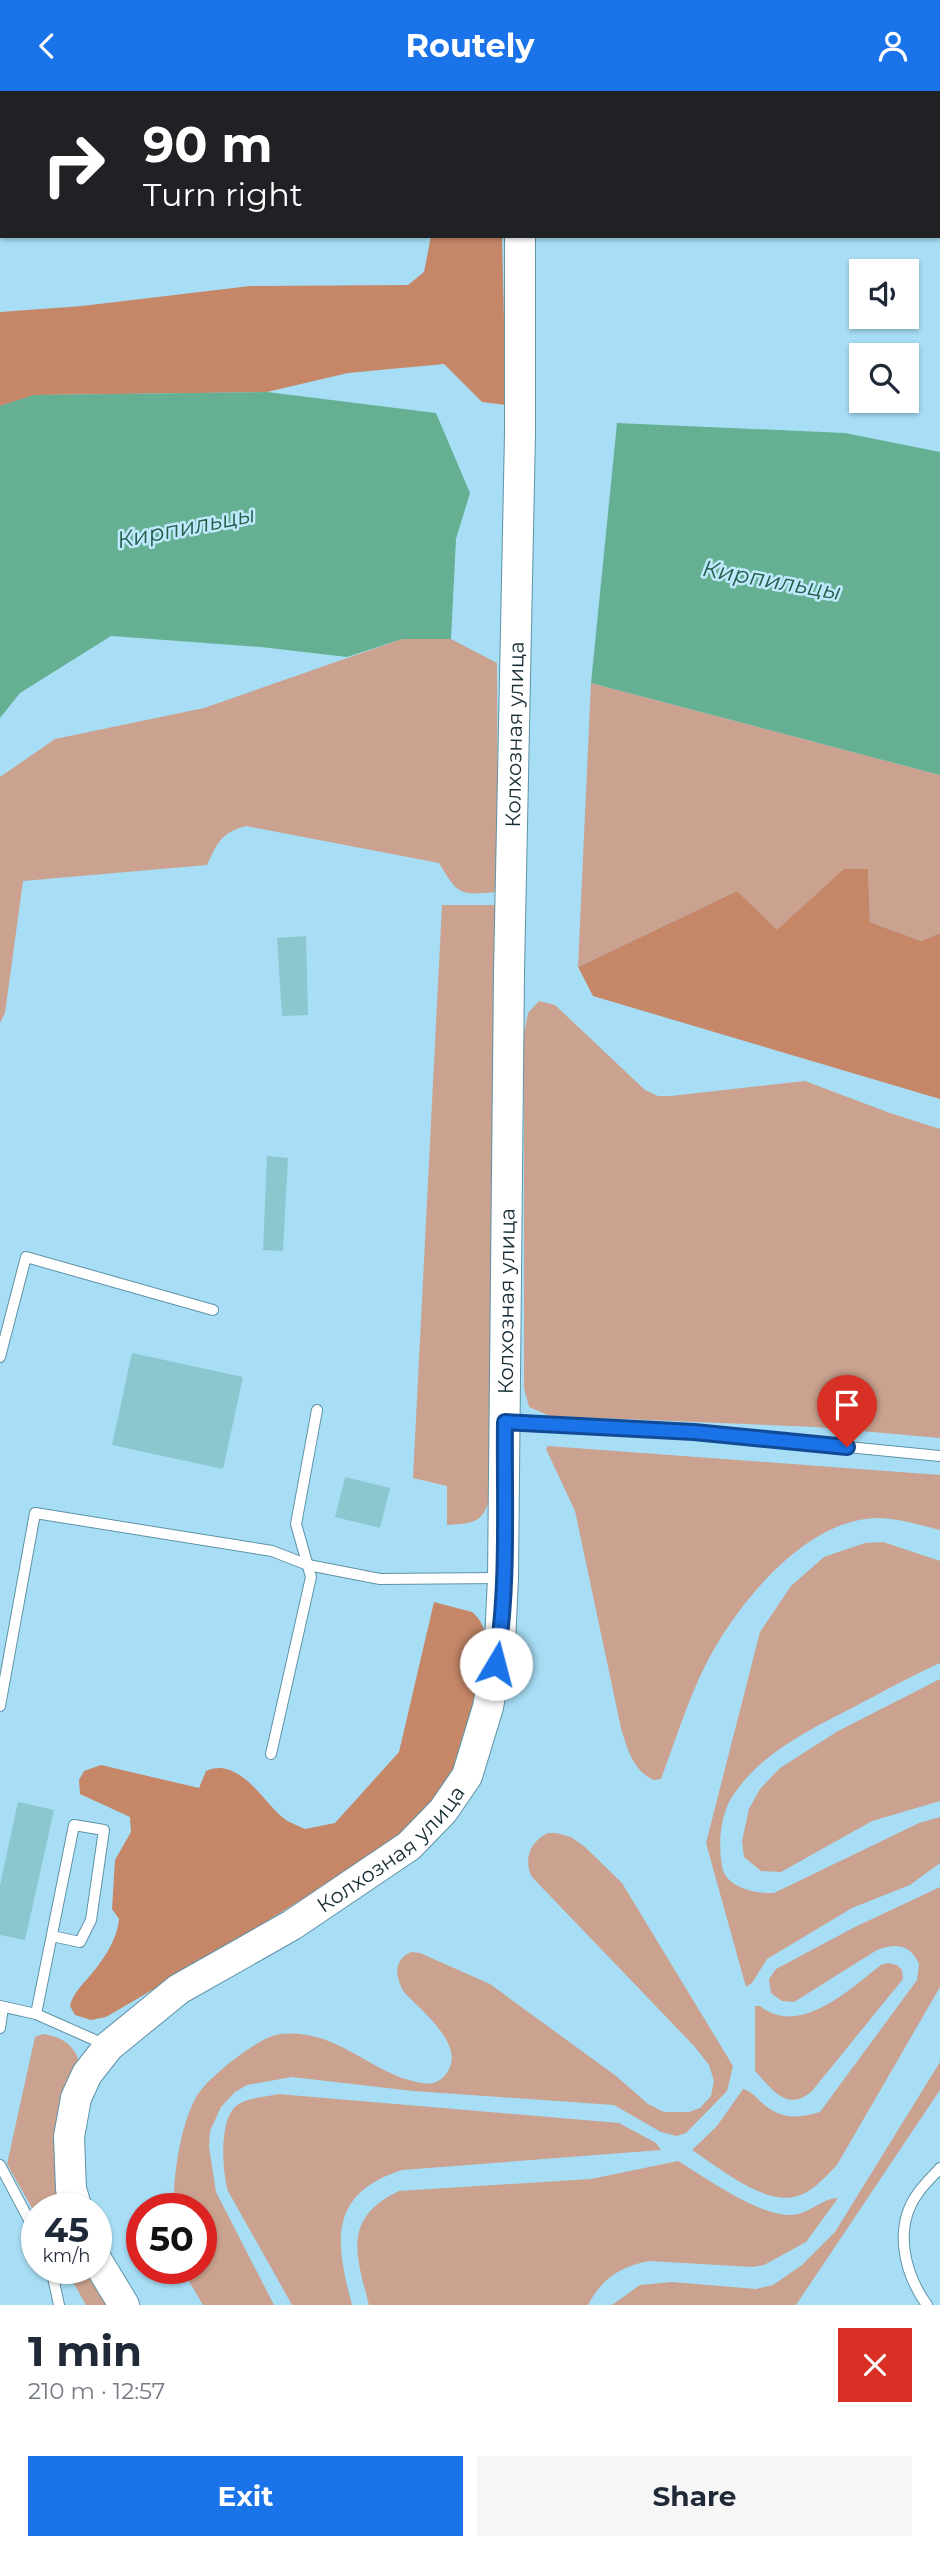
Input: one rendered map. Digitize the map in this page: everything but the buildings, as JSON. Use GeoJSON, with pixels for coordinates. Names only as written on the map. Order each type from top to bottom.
{"type":"FeatureCollection","features":[{"type":"Feature","properties":{"kind":"main road","name":"Колхозная улица"},"geometry":{"type":"LineString","coordinates":[[72,2193],[69,2137],[76,2098],[87,2074],[109,2046],[179,1989],[292,1925],[409,1846],[443,1811],[467,1776],[488,1707],[500,1642],[503,1578],[509,972],[520,433],[520,238]]}},
{"type":"Feature","properties":{"kind":"main road"},"geometry":{"type":"LineString","coordinates":[[111,2284],[124,2305]]}},
{"type":"Feature","properties":{"kind":"lane"},"geometry":{"type":"LineString","coordinates":[[0,1357],[26,1257],[213,1310]]}},
{"type":"Feature","properties":{"kind":"lane"},"geometry":{"type":"LineString","coordinates":[[271,1754],[311,1577],[296,1524],[317,1410]]}},
{"type":"Feature","properties":{"kind":"lane"},"geometry":{"type":"LineString","coordinates":[[505,1422],[694,1432],[940,1456]]}},
{"type":"Feature","properties":{"kind":"lane"},"geometry":{"type":"LineString","coordinates":[[0,1706],[35,1513],[272,1551],[307,1565],[380,1579],[503,1578]]}},
{"type":"Feature","properties":{"kind":"lane"},"geometry":{"type":"LineString","coordinates":[[36,2014],[51,1936],[74,1825],[104,1830],[91,1920],[86,1931],[80,1942],[51,1936]]}},
{"type":"Feature","properties":{"kind":"lane"},"geometry":{"type":"LineString","coordinates":[[0,2028],[1,2006],[36,2014],[109,2046]]}},
{"type":"Feature","properties":{"kind":"lane"},"geometry":{"type":"LineString","coordinates":[[0,2165],[21,2205]]}},
{"type":"Feature","properties":{"kind":"lane"},"geometry":{"type":"LineString","coordinates":[[927,2305],[906,2266],[902,2242],[916,2195],[940,2168]]}},
{"type":"Feature","properties":{"kind":"lane"},"geometry":{"type":"LineString","coordinates":[[54,2284],[59,2305]]}},
{"type":"Feature","properties":{"kind":"shaded area"},"geometry":{"type":"Polygon","coordinates":[[[431,238],[502,238],[506,405],[482,402],[444,364],[348,373],[267,392],[35,395],[0,406],[0,312],[82,306],[250,286],[408,285],[424,272],[431,238]]]}},
{"type":"Feature","properties":{"kind":"shaded area"},"geometry":{"type":"Polygon","coordinates":[[[402,639],[451,639],[497,663],[498,892],[461,891],[451,882],[439,863],[246,826],[221,839],[207,865],[23,881],[5,1013],[0,1023],[0,777],[55,739],[204,708],[402,639]]]}},
{"type":"Feature","properties":{"kind":"shaded area"},"geometry":{"type":"Polygon","coordinates":[[[591,683],[940,775],[940,933],[921,941],[870,922],[868,869],[845,869],[777,931],[737,891],[578,967],[591,683]]]}},
{"type":"Feature","properties":{"kind":"shaded area"},"geometry":{"type":"Polygon","coordinates":[[[844,869],[868,869],[870,922],[921,941],[940,933],[940,1099],[593,996],[578,967],[737,891],[777,930],[844,869]]]}},
{"type":"Feature","properties":{"kind":"shaded area"},"geometry":{"type":"Polygon","coordinates":[[[442,905],[497,905],[491,1494],[485,1511],[477,1520],[447,1525],[447,1486],[413,1478],[442,905]]]}},
{"type":"Feature","properties":{"kind":"shaded area"},"geometry":{"type":"Polygon","coordinates":[[[539,1001],[555,1005],[645,1090],[658,1096],[805,1081],[940,1129],[940,1438],[816,1427],[550,1416],[529,1407],[524,1388],[524,1033],[528,1013],[539,1001]]]}},
{"type":"Feature","properties":{"kind":"shaded area"},"geometry":{"type":"Polygon","coordinates":[[[548,1446],[940,1475],[940,1530],[885,1518],[850,1522],[824,1533],[799,1549],[776,1569],[735,1616],[719,1641],[693,1692],[661,1779],[654,1780],[636,1765],[623,1736],[575,1511],[546,1449],[548,1446]]]}},
{"type":"Feature","properties":{"kind":"shaded area"},"geometry":{"type":"Polygon","coordinates":[[[883,1542],[940,1561],[940,1663],[788,1743],[745,1779],[729,1802],[723,1819],[720,1839],[722,1866],[724,1874],[735,1884],[751,1891],[774,1893],[919,1823],[940,1817],[940,1863],[910,1885],[852,1908],[767,1959],[752,1983],[746,1987],[706,1843],[760,1632],[791,1586],[824,1557],[865,1543],[883,1542]]]}},
{"type":"Feature","properties":{"kind":"shaded area"},"geometry":{"type":"Polygon","coordinates":[[[434,1602],[472,1612],[482,1626],[486,1642],[479,1695],[469,1733],[454,1770],[423,1818],[296,1903],[106,2017],[91,2020],[75,2015],[70,2006],[73,1998],[103,1958],[118,1927],[119,1919],[112,1909],[115,1860],[131,1832],[130,1817],[80,1794],[79,1780],[84,1771],[101,1765],[199,1788],[206,1771],[228,1769],[248,1781],[289,1822],[305,1829],[335,1823],[399,1752],[434,1602]]]}},
{"type":"Feature","properties":{"kind":"shaded area"},"geometry":{"type":"Polygon","coordinates":[[[940,1679],[940,1801],[872,1821],[781,1872],[761,1871],[744,1857],[742,1841],[749,1809],[760,1789],[780,1768],[838,1731],[940,1679]]]}},
{"type":"Feature","properties":{"kind":"shaded area"},"geometry":{"type":"Polygon","coordinates":[[[556,1833],[571,1837],[622,1883],[733,2066],[727,2091],[686,2133],[677,2136],[661,2132],[614,2105],[413,2091],[292,2077],[247,2085],[235,2092],[221,2107],[210,2131],[209,2147],[217,2193],[175,2193],[178,2152],[195,2099],[218,2072],[241,2054],[272,2036],[302,2034],[320,2038],[396,2075],[422,2083],[436,2082],[446,2074],[451,2063],[447,2041],[431,2019],[404,1992],[399,1981],[399,1964],[405,1955],[411,1952],[420,1953],[490,1984],[616,2076],[648,2104],[664,2112],[689,2112],[700,2108],[711,2096],[714,2081],[709,2065],[695,2047],[532,1877],[528,1858],[533,1846],[542,1836],[556,1833]]]}},
{"type":"Feature","properties":{"kind":"shaded area"},"geometry":{"type":"Polygon","coordinates":[[[940,1887],[940,1987],[837,2165],[806,2192],[781,2198],[740,2182],[692,2150],[717,2126],[743,2089],[775,2112],[804,2116],[820,2112],[917,1980],[919,1964],[911,1952],[902,1947],[877,1950],[794,2002],[782,2001],[771,1993],[769,1979],[776,1969],[855,1927],[940,1887]]]}},
{"type":"Feature","properties":{"kind":"shaded area"},"geometry":{"type":"Polygon","coordinates":[[[881,1965],[897,1965],[902,1970],[903,1979],[812,2091],[795,2100],[780,2096],[774,2091],[755,2071],[755,2006],[775,2014],[792,2016],[808,2013],[840,1997],[881,1965]]]}},
{"type":"Feature","properties":{"kind":"shaded area"},"geometry":{"type":"Polygon","coordinates":[[[43,2034],[64,2041],[73,2049],[78,2059],[62,2098],[65,2193],[23,2193],[7,2164],[35,2037],[43,2034]]]}},
{"type":"Feature","properties":{"kind":"shaded area"},"geometry":{"type":"Polygon","coordinates":[[[940,2062],[940,2090],[796,2305],[612,2305],[640,2285],[672,2282],[756,2289],[773,2285],[802,2265],[835,2232],[940,2062]]]}},
{"type":"Feature","properties":{"kind":"shaded area"},"geometry":{"type":"Polygon","coordinates":[[[278,2094],[619,2123],[656,2143],[661,2150],[402,2170],[378,2180],[361,2192],[349,2206],[343,2223],[342,2260],[352,2305],[292,2305],[228,2191],[223,2159],[224,2134],[236,2106],[250,2099],[278,2094]]]}},
{"type":"Feature","properties":{"kind":"shaded area"},"geometry":{"type":"Polygon","coordinates":[[[678,2161],[736,2197],[785,2215],[798,2214],[827,2200],[838,2198],[806,2242],[764,2265],[753,2267],[649,2261],[613,2275],[599,2288],[588,2305],[369,2305],[358,2254],[361,2226],[368,2213],[399,2191],[591,2179],[678,2161]]]}},
{"type":"Feature","properties":{"kind":"shaded area"},"geometry":{"type":"Polygon","coordinates":[[[217,2194],[274,2305],[203,2305],[191,2284],[217,2284],[217,2194]]]}},
{"type":"Feature","properties":{"kind":"shaded area"},"geometry":{"type":"Polygon","coordinates":[[[74,2284],[101,2284],[113,2305],[86,2305],[74,2284]]]}},
{"type":"Feature","properties":{"kind":"water","name":"Кирпильцы"},"geometry":{"type":"Polygon","coordinates":[[[267,392],[436,413],[470,493],[456,539],[451,639],[402,639],[347,657],[261,647],[111,636],[20,693],[0,718],[0,406],[34,395],[267,392]]]}},
{"type":"Feature","properties":{"kind":"water","name":"Кирпильцы"},"geometry":{"type":"Polygon","coordinates":[[[617,423],[845,433],[940,452],[940,775],[591,683],[617,423]]]}},
{"type":"Feature","properties":{"kind":"route"},"geometry":{"type":"LineString","coordinates":[[496,1664],[500,1642],[503,1578],[505,1422],[694,1432],[847,1447]]}}]}
